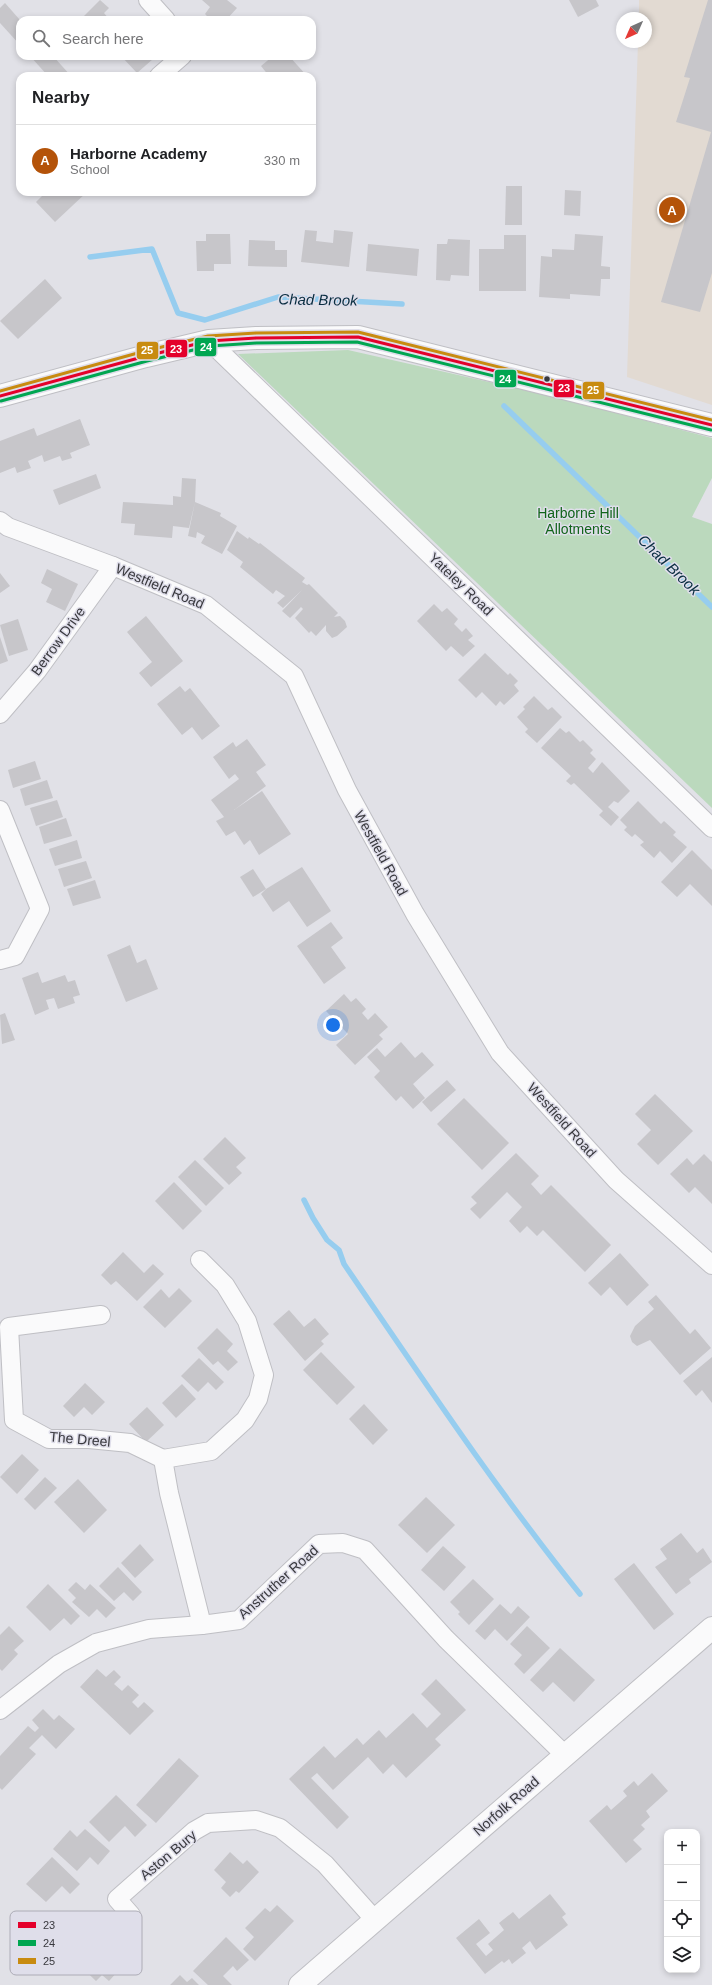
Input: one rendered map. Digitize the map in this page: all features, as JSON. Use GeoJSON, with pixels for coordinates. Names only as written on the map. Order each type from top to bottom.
{"type":"FeatureCollection","features":[{"type":"Feature","properties":{"kind":"main road"},"geometry":{"type":"LineString","coordinates":[[0,396],[146,356],[209,341],[256,338],[358,337],[712,425]]}},
{"type":"Feature","properties":{"kind":"main road","name":"Norfolk Road"},"geometry":{"type":"LineString","coordinates":[[300,1985],[712,1628]]}},
{"type":"Feature","properties":{"kind":"street"},"geometry":{"type":"LineString","coordinates":[[148,0],[162,16]]}},
{"type":"Feature","properties":{"kind":"street"},"geometry":{"type":"LineString","coordinates":[[164,72],[177,60]]}},
{"type":"Feature","properties":{"kind":"street","name":"Yateley Road"},"geometry":{"type":"LineString","coordinates":[[209,341],[712,828]]}},
{"type":"Feature","properties":{"kind":"street","name":"Westfield Road"},"geometry":{"type":"LineString","coordinates":[[0,521],[8,527],[113,566],[206,606],[294,676],[347,790],[415,914],[500,1053],[616,1180],[712,1265]]}},
{"type":"Feature","properties":{"kind":"street","name":"Berrow Drive"},"geometry":{"type":"LineString","coordinates":[[0,714],[37,670],[113,566]]}},
{"type":"Feature","properties":{"kind":"street"},"geometry":{"type":"LineString","coordinates":[[0,810],[40,909],[16,956],[0,960]]}},
{"type":"Feature","properties":{"kind":"street"},"geometry":{"type":"LineString","coordinates":[[200,1260],[225,1285],[247,1321],[264,1375],[258,1399],[246,1420],[211,1451],[163,1459],[168,1493],[202,1625]]}},
{"type":"Feature","properties":{"kind":"street","name":"The Dreel"},"geometry":{"type":"LineString","coordinates":[[101,1314],[9,1327],[14,1420],[49,1439],[89,1439],[130,1443],[163,1459]]}},
{"type":"Feature","properties":{"kind":"street","name":"Anstruther Road"},"geometry":{"type":"LineString","coordinates":[[0,1710],[59,1664],[96,1643],[148,1629],[202,1625],[239,1620],[319,1544],[343,1543],[366,1550],[446,1639],[565,1754]]}},
{"type":"Feature","properties":{"kind":"street","name":"Aston Bury"},"geometry":{"type":"LineString","coordinates":[[127,1911],[117,1899],[194,1831],[208,1823],[256,1820],[280,1828],[325,1864],[375,1920]]}},
{"type":"Feature","properties":{"kind":"shaded area"},"geometry":{"type":"Polygon","coordinates":[[[639,0],[712,0],[712,405],[627,377],[638,48],[652,48],[652,12],[639,12],[639,0]]]}},
{"type":"Feature","properties":{"kind":"green space","name":"Harborne Hill Allotments"},"geometry":{"type":"Polygon","coordinates":[[[348,350],[559,398],[712,438],[712,478],[692,517],[712,524],[712,808],[238,354],[348,350]]]}},
{"type":"Feature","properties":{"kind":"building"},"geometry":{"type":"Polygon","coordinates":[[[100,0],[109,8],[104,13],[107,16],[84,16],[100,0]]]}},
{"type":"Feature","properties":{"kind":"building"},"geometry":{"type":"Polygon","coordinates":[[[202,0],[227,0],[237,8],[230,16],[207,16],[205,14],[210,7],[202,0]]]}},
{"type":"Feature","properties":{"kind":"building"},"geometry":{"type":"Polygon","coordinates":[[[569,0],[596,0],[599,6],[578,17],[569,0]]]}},
{"type":"Feature","properties":{"kind":"building"},"geometry":{"type":"Polygon","coordinates":[[[708,0],[712,0],[712,273],[700,312],[661,302],[711,132],[676,122],[690,78],[684,77],[708,0]]]}},
{"type":"Feature","properties":{"kind":"building"},"geometry":{"type":"Polygon","coordinates":[[[5,3],[16,16],[16,41],[0,23],[0,8],[5,3]]]}},
{"type":"Feature","properties":{"kind":"building"},"geometry":{"type":"Polygon","coordinates":[[[34,60],[57,60],[67,72],[44,72],[34,60]]]}},
{"type":"Feature","properties":{"kind":"building"},"geometry":{"type":"Polygon","coordinates":[[[125,60],[152,60],[138,72],[136,72],[125,60]]]}},
{"type":"Feature","properties":{"kind":"building"},"geometry":{"type":"Polygon","coordinates":[[[268,60],[293,60],[303,72],[266,72],[261,66],[268,60]]]}},
{"type":"Feature","properties":{"kind":"building"},"geometry":{"type":"Polygon","coordinates":[[[506,186],[522,186],[522,225],[505,225],[506,186]]]}},
{"type":"Feature","properties":{"kind":"building"},"geometry":{"type":"Polygon","coordinates":[[[565,190],[581,191],[580,216],[564,215],[565,190]]]}},
{"type":"Feature","properties":{"kind":"building"},"geometry":{"type":"Polygon","coordinates":[[[42,196],[83,196],[55,222],[36,202],[42,196]]]}},
{"type":"Feature","properties":{"kind":"building"},"geometry":{"type":"Polygon","coordinates":[[[305,230],[317,231],[316,241],[333,243],[334,230],[353,232],[349,267],[301,262],[305,230]]]}},
{"type":"Feature","properties":{"kind":"building"},"geometry":{"type":"Polygon","coordinates":[[[206,234],[230,234],[231,264],[214,264],[214,271],[197,271],[196,241],[206,241],[206,234]]]}},
{"type":"Feature","properties":{"kind":"building"},"geometry":{"type":"Polygon","coordinates":[[[575,234],[603,236],[601,266],[610,267],[610,279],[601,279],[600,296],[570,294],[570,299],[539,297],[541,256],[552,257],[552,249],[574,250],[575,234]]]}},
{"type":"Feature","properties":{"kind":"building"},"geometry":{"type":"Polygon","coordinates":[[[504,235],[526,235],[526,291],[479,291],[479,249],[504,249],[504,235]]]}},
{"type":"Feature","properties":{"kind":"building"},"geometry":{"type":"Polygon","coordinates":[[[448,239],[470,240],[469,276],[451,275],[450,281],[436,280],[437,244],[447,244],[448,239]]]}},
{"type":"Feature","properties":{"kind":"building"},"geometry":{"type":"Polygon","coordinates":[[[249,240],[275,241],[275,250],[287,250],[287,267],[248,266],[249,240]]]}},
{"type":"Feature","properties":{"kind":"building"},"geometry":{"type":"Polygon","coordinates":[[[368,244],[419,249],[417,276],[366,271],[368,244]]]}},
{"type":"Feature","properties":{"kind":"building"},"geometry":{"type":"Polygon","coordinates":[[[45,279],[62,298],[18,339],[0,321],[45,279]]]}},
{"type":"Feature","properties":{"kind":"building"},"geometry":{"type":"Polygon","coordinates":[[[80,419],[90,445],[70,453],[72,458],[62,461],[60,456],[44,462],[42,455],[28,461],[31,468],[17,473],[15,467],[0,473],[0,441],[34,428],[37,436],[80,419]]]}},
{"type":"Feature","properties":{"kind":"building"},"geometry":{"type":"Polygon","coordinates":[[[96,474],[101,488],[59,505],[53,490],[96,474]]]}},
{"type":"Feature","properties":{"kind":"building"},"geometry":{"type":"Polygon","coordinates":[[[182,478],[196,479],[195,502],[189,528],[173,526],[172,538],[134,535],[135,524],[121,523],[123,502],[173,505],[173,496],[181,497],[182,478]]]}},
{"type":"Feature","properties":{"kind":"building"},"geometry":{"type":"Polygon","coordinates":[[[195,502],[221,513],[220,516],[237,526],[222,554],[201,543],[205,536],[197,532],[196,538],[188,536],[195,502]]]}},
{"type":"Feature","properties":{"kind":"building"},"geometry":{"type":"Polygon","coordinates":[[[237,531],[248,539],[249,537],[259,544],[260,543],[305,578],[302,582],[307,585],[309,584],[338,613],[334,617],[340,616],[345,621],[347,627],[337,636],[332,638],[326,631],[326,625],[316,636],[311,631],[309,633],[295,618],[303,609],[301,607],[290,618],[282,611],[302,590],[283,608],[277,603],[285,596],[276,590],[273,594],[240,567],[243,562],[227,550],[237,531]]]}},
{"type":"Feature","properties":{"kind":"building"},"geometry":{"type":"Polygon","coordinates":[[[47,569],[78,584],[65,611],[46,602],[52,589],[41,583],[47,569]]]}},
{"type":"Feature","properties":{"kind":"building"},"geometry":{"type":"Polygon","coordinates":[[[0,573],[10,586],[0,593],[0,573]]]}},
{"type":"Feature","properties":{"kind":"building"},"geometry":{"type":"Polygon","coordinates":[[[434,604],[442,612],[447,608],[458,619],[454,624],[462,632],[466,628],[473,636],[468,640],[475,646],[463,657],[451,646],[446,651],[417,621],[434,604]]]}},
{"type":"Feature","properties":{"kind":"building"},"geometry":{"type":"Polygon","coordinates":[[[146,616],[183,661],[151,687],[139,673],[152,662],[127,632],[146,616]]]}},
{"type":"Feature","properties":{"kind":"building"},"geometry":{"type":"Polygon","coordinates":[[[18,619],[28,650],[9,656],[0,625],[18,619]]]}},
{"type":"Feature","properties":{"kind":"building"},"geometry":{"type":"Polygon","coordinates":[[[0,637],[8,661],[0,664],[0,637]]]}},
{"type":"Feature","properties":{"kind":"building"},"geometry":{"type":"Polygon","coordinates":[[[485,653],[508,675],[510,673],[518,681],[514,685],[519,691],[504,705],[500,701],[496,706],[482,692],[476,698],[458,680],[485,653]]]}},
{"type":"Feature","properties":{"kind":"building"},"geometry":{"type":"Polygon","coordinates":[[[180,686],[185,692],[190,688],[220,726],[202,740],[192,727],[182,735],[157,704],[180,686]]]}},
{"type":"Feature","properties":{"kind":"building"},"geometry":{"type":"Polygon","coordinates":[[[534,696],[548,710],[552,707],[562,717],[537,743],[525,732],[528,729],[517,717],[525,709],[523,707],[534,696]]]}},
{"type":"Feature","properties":{"kind":"building"},"geometry":{"type":"Polygon","coordinates":[[[560,728],[566,733],[569,731],[580,742],[583,740],[593,750],[590,753],[596,759],[588,768],[593,773],[602,762],[630,791],[618,803],[614,801],[608,807],[619,817],[611,826],[599,815],[603,811],[574,783],[571,785],[566,781],[571,776],[541,748],[560,728]]]}},
{"type":"Feature","properties":{"kind":"building"},"geometry":{"type":"Polygon","coordinates":[[[247,739],[266,765],[256,772],[266,786],[234,810],[262,791],[291,834],[259,855],[250,840],[244,845],[235,831],[226,836],[216,821],[224,817],[211,800],[239,779],[235,774],[229,779],[213,757],[233,742],[236,747],[247,739]]]}},
{"type":"Feature","properties":{"kind":"building"},"geometry":{"type":"Polygon","coordinates":[[[35,761],[41,779],[13,788],[8,770],[35,761]]]}},
{"type":"Feature","properties":{"kind":"building"},"geometry":{"type":"Polygon","coordinates":[[[47,780],[53,798],[25,806],[20,789],[47,780]]]}},
{"type":"Feature","properties":{"kind":"building"},"geometry":{"type":"Polygon","coordinates":[[[57,800],[63,817],[36,826],[30,808],[57,800]]]}},
{"type":"Feature","properties":{"kind":"building"},"geometry":{"type":"Polygon","coordinates":[[[638,801],[661,824],[664,821],[676,832],[673,835],[687,847],[672,863],[660,851],[654,858],[640,845],[644,842],[635,834],[632,837],[624,830],[627,827],[620,820],[638,801]]]}},
{"type":"Feature","properties":{"kind":"building"},"geometry":{"type":"Polygon","coordinates":[[[66,818],[72,836],[44,844],[39,827],[66,818]]]}},
{"type":"Feature","properties":{"kind":"building"},"geometry":{"type":"Polygon","coordinates":[[[77,840],[82,858],[55,866],[49,849],[77,840]]]}},
{"type":"Feature","properties":{"kind":"building"},"geometry":{"type":"Polygon","coordinates":[[[692,850],[712,870],[712,906],[690,884],[677,897],[661,882],[692,850]]]}},
{"type":"Feature","properties":{"kind":"building"},"geometry":{"type":"Polygon","coordinates":[[[86,861],[92,878],[64,887],[58,869],[86,861]]]}},
{"type":"Feature","properties":{"kind":"building"},"geometry":{"type":"Polygon","coordinates":[[[302,867],[331,911],[307,927],[289,901],[273,912],[261,894],[266,889],[302,867]]]}},
{"type":"Feature","properties":{"kind":"building"},"geometry":{"type":"Polygon","coordinates":[[[253,869],[266,889],[253,897],[240,877],[253,869]]]}},
{"type":"Feature","properties":{"kind":"building"},"geometry":{"type":"Polygon","coordinates":[[[95,880],[101,898],[73,906],[67,889],[95,880]]]}},
{"type":"Feature","properties":{"kind":"building"},"geometry":{"type":"Polygon","coordinates":[[[331,922],[343,938],[331,947],[346,968],[324,984],[297,946],[331,922]]]}},
{"type":"Feature","properties":{"kind":"building"},"geometry":{"type":"Polygon","coordinates":[[[130,945],[137,963],[146,959],[158,989],[126,1002],[107,955],[130,945]]]}},
{"type":"Feature","properties":{"kind":"building"},"geometry":{"type":"Polygon","coordinates":[[[38,972],[42,983],[65,975],[68,982],[75,980],[80,995],[73,997],[75,1003],[58,1009],[54,998],[46,1000],[49,1009],[35,1015],[22,978],[38,972]]]}},
{"type":"Feature","properties":{"kind":"building"},"geometry":{"type":"Polygon","coordinates":[[[344,994],[351,1002],[356,998],[366,1009],[362,1013],[368,1020],[375,1013],[388,1027],[379,1035],[383,1039],[355,1065],[336,1045],[348,1034],[326,1011],[344,994]]]}},
{"type":"Feature","properties":{"kind":"building"},"geometry":{"type":"Polygon","coordinates":[[[5,1013],[15,1040],[2,1044],[0,1015],[5,1013]]]}},
{"type":"Feature","properties":{"kind":"building"},"geometry":{"type":"Polygon","coordinates":[[[401,1042],[415,1058],[422,1052],[434,1065],[413,1084],[425,1098],[413,1109],[401,1096],[396,1101],[374,1077],[380,1071],[367,1057],[377,1048],[385,1057],[401,1042]]]}},
{"type":"Feature","properties":{"kind":"building"},"geometry":{"type":"Polygon","coordinates":[[[447,1080],[456,1090],[431,1112],[422,1102],[447,1080]]]}},
{"type":"Feature","properties":{"kind":"building"},"geometry":{"type":"Polygon","coordinates":[[[655,1094],[693,1131],[658,1165],[637,1144],[651,1130],[635,1114],[655,1094]]]}},
{"type":"Feature","properties":{"kind":"building"},"geometry":{"type":"Polygon","coordinates":[[[464,1098],[509,1143],[482,1170],[437,1124],[464,1098]]]}},
{"type":"Feature","properties":{"kind":"building"},"geometry":{"type":"Polygon","coordinates":[[[225,1137],[246,1158],[236,1167],[242,1173],[229,1185],[203,1159],[225,1137]]]}},
{"type":"Feature","properties":{"kind":"building"},"geometry":{"type":"Polygon","coordinates":[[[516,1153],[539,1176],[531,1184],[541,1195],[551,1185],[611,1245],[585,1272],[543,1230],[537,1236],[527,1226],[520,1233],[509,1221],[522,1207],[507,1192],[480,1219],[470,1209],[477,1203],[471,1197],[516,1153]]]}},
{"type":"Feature","properties":{"kind":"building"},"geometry":{"type":"Polygon","coordinates":[[[704,1154],[712,1162],[712,1204],[695,1187],[689,1193],[670,1174],[687,1158],[693,1165],[704,1154]]]}},
{"type":"Feature","properties":{"kind":"building"},"geometry":{"type":"Polygon","coordinates":[[[195,1160],[224,1188],[206,1206],[178,1177],[195,1160]]]}},
{"type":"Feature","properties":{"kind":"building"},"geometry":{"type":"Polygon","coordinates":[[[174,1182],[202,1211],[183,1230],[155,1201],[174,1182]]]}},
{"type":"Feature","properties":{"kind":"building"},"geometry":{"type":"Polygon","coordinates":[[[123,1252],[144,1273],[153,1264],[164,1274],[137,1301],[116,1281],[111,1285],[101,1275],[123,1252]]]}},
{"type":"Feature","properties":{"kind":"building"},"geometry":{"type":"Polygon","coordinates":[[[620,1253],[649,1285],[627,1306],[610,1287],[601,1296],[588,1283],[620,1253]]]}},
{"type":"Feature","properties":{"kind":"building"},"geometry":{"type":"Polygon","coordinates":[[[179,1288],[192,1301],[165,1328],[143,1307],[161,1289],[169,1298],[179,1288]]]}},
{"type":"Feature","properties":{"kind":"building"},"geometry":{"type":"Polygon","coordinates":[[[656,1295],[690,1334],[695,1329],[711,1348],[680,1375],[650,1340],[637,1346],[632,1342],[630,1336],[635,1326],[654,1309],[648,1302],[656,1295]]]}},
{"type":"Feature","properties":{"kind":"building"},"geometry":{"type":"Polygon","coordinates":[[[289,1310],[304,1327],[315,1318],[329,1334],[321,1341],[324,1344],[305,1361],[273,1324],[289,1310]]]}},
{"type":"Feature","properties":{"kind":"building"},"geometry":{"type":"Polygon","coordinates":[[[217,1328],[233,1344],[227,1351],[238,1362],[228,1371],[218,1361],[213,1365],[197,1348],[217,1328]]]}},
{"type":"Feature","properties":{"kind":"building"},"geometry":{"type":"Polygon","coordinates":[[[321,1352],[355,1387],[337,1405],[303,1370],[321,1352]]]}},
{"type":"Feature","properties":{"kind":"building"},"geometry":{"type":"Polygon","coordinates":[[[712,1357],[712,1403],[702,1390],[696,1396],[683,1381],[712,1357]]]}},
{"type":"Feature","properties":{"kind":"building"},"geometry":{"type":"Polygon","coordinates":[[[199,1358],[224,1382],[216,1390],[208,1382],[198,1392],[181,1376],[199,1358]]]}},
{"type":"Feature","properties":{"kind":"building"},"geometry":{"type":"Polygon","coordinates":[[[85,1383],[105,1402],[92,1415],[84,1407],[74,1417],[63,1406],[85,1383]]]}},
{"type":"Feature","properties":{"kind":"building"},"geometry":{"type":"Polygon","coordinates":[[[182,1384],[196,1399],[176,1418],[162,1403],[182,1384]]]}},
{"type":"Feature","properties":{"kind":"building"},"geometry":{"type":"Polygon","coordinates":[[[364,1404],[388,1430],[373,1445],[349,1419],[364,1404]]]}},
{"type":"Feature","properties":{"kind":"building"},"geometry":{"type":"Polygon","coordinates":[[[147,1407],[164,1425],[146,1442],[129,1424],[147,1407]]]}},
{"type":"Feature","properties":{"kind":"building"},"geometry":{"type":"Polygon","coordinates":[[[22,1454],[39,1470],[17,1494],[0,1477],[22,1454]]]}},
{"type":"Feature","properties":{"kind":"building"},"geometry":{"type":"Polygon","coordinates":[[[45,1477],[57,1488],[35,1510],[24,1499],[45,1477]]]}},
{"type":"Feature","properties":{"kind":"building"},"geometry":{"type":"Polygon","coordinates":[[[78,1479],[107,1510],[84,1533],[54,1502],[78,1479]]]}},
{"type":"Feature","properties":{"kind":"building"},"geometry":{"type":"Polygon","coordinates":[[[426,1497],[455,1525],[427,1553],[398,1525],[426,1497]]]}},
{"type":"Feature","properties":{"kind":"building"},"geometry":{"type":"Polygon","coordinates":[[[681,1533],[697,1553],[703,1548],[712,1562],[689,1579],[691,1583],[676,1594],[655,1567],[667,1559],[660,1549],[681,1533]]]}},
{"type":"Feature","properties":{"kind":"building"},"geometry":{"type":"Polygon","coordinates":[[[140,1544],[154,1560],[135,1578],[121,1563],[140,1544]]]}},
{"type":"Feature","properties":{"kind":"building"},"geometry":{"type":"Polygon","coordinates":[[[443,1546],[466,1567],[444,1591],[421,1570],[443,1546]]]}},
{"type":"Feature","properties":{"kind":"building"},"geometry":{"type":"Polygon","coordinates":[[[634,1563],[674,1614],[654,1630],[614,1579],[634,1563]]]}},
{"type":"Feature","properties":{"kind":"building"},"geometry":{"type":"Polygon","coordinates":[[[118,1567],[142,1592],[133,1601],[124,1592],[114,1601],[99,1586],[118,1567]]]}},
{"type":"Feature","properties":{"kind":"building"},"geometry":{"type":"Polygon","coordinates":[[[473,1579],[494,1599],[469,1625],[458,1614],[460,1612],[450,1602],[473,1579]]]}},
{"type":"Feature","properties":{"kind":"building"},"geometry":{"type":"Polygon","coordinates":[[[76,1582],[85,1590],[90,1584],[116,1608],[106,1618],[97,1609],[89,1617],[72,1602],[76,1598],[68,1590],[76,1582]]]}},
{"type":"Feature","properties":{"kind":"building"},"geometry":{"type":"Polygon","coordinates":[[[48,1584],[80,1616],[71,1625],[64,1618],[50,1631],[26,1607],[48,1584]]]}},
{"type":"Feature","properties":{"kind":"building"},"geometry":{"type":"Polygon","coordinates":[[[500,1604],[511,1614],[518,1606],[530,1617],[507,1641],[495,1629],[485,1640],[475,1631],[500,1604]]]}},
{"type":"Feature","properties":{"kind":"building"},"geometry":{"type":"Polygon","coordinates":[[[9,1626],[24,1641],[14,1650],[18,1654],[2,1671],[0,1669],[0,1635],[9,1626]]]}},
{"type":"Feature","properties":{"kind":"building"},"geometry":{"type":"Polygon","coordinates":[[[527,1626],[550,1648],[524,1674],[514,1664],[522,1655],[510,1644],[527,1626]]]}},
{"type":"Feature","properties":{"kind":"building"},"geometry":{"type":"Polygon","coordinates":[[[560,1648],[595,1680],[574,1702],[553,1682],[543,1692],[530,1680],[560,1648]]]}},
{"type":"Feature","properties":{"kind":"building"},"geometry":{"type":"Polygon","coordinates":[[[97,1669],[106,1677],[114,1670],[121,1677],[114,1684],[122,1691],[128,1685],[139,1695],[132,1702],[138,1708],[144,1702],[154,1711],[130,1735],[80,1687],[97,1669]]]}},
{"type":"Feature","properties":{"kind":"building"},"geometry":{"type":"Polygon","coordinates":[[[436,1679],[466,1710],[435,1739],[441,1745],[406,1778],[393,1764],[383,1774],[368,1757],[333,1790],[317,1773],[311,1778],[349,1817],[337,1829],[289,1779],[324,1746],[335,1758],[357,1738],[363,1745],[379,1730],[386,1738],[413,1713],[427,1728],[441,1714],[421,1694],[436,1679]]]}},
{"type":"Feature","properties":{"kind":"building"},"geometry":{"type":"Polygon","coordinates":[[[43,1709],[54,1720],[59,1715],[75,1729],[56,1749],[42,1735],[29,1748],[36,1754],[2,1790],[0,1788],[0,1756],[28,1726],[35,1732],[39,1728],[32,1720],[43,1709]]]}},
{"type":"Feature","properties":{"kind":"building"},"geometry":{"type":"Polygon","coordinates":[[[179,1758],[199,1776],[156,1823],[136,1805],[179,1758]]]}},
{"type":"Feature","properties":{"kind":"building"},"geometry":{"type":"Polygon","coordinates":[[[652,1773],[668,1791],[646,1811],[650,1817],[641,1825],[645,1829],[633,1840],[642,1849],[626,1863],[589,1821],[607,1805],[611,1810],[627,1796],[623,1791],[634,1781],[638,1786],[652,1773]]]}},
{"type":"Feature","properties":{"kind":"building"},"geometry":{"type":"Polygon","coordinates":[[[116,1795],[147,1825],[135,1837],[125,1826],[109,1842],[89,1822],[116,1795]]]}},
{"type":"Feature","properties":{"kind":"building"},"geometry":{"type":"Polygon","coordinates":[[[85,1829],[110,1851],[98,1865],[90,1857],[77,1871],[53,1849],[70,1830],[77,1837],[85,1829]]]}},
{"type":"Feature","properties":{"kind":"building"},"geometry":{"type":"Polygon","coordinates":[[[230,1852],[243,1864],[247,1860],[259,1872],[239,1893],[236,1891],[230,1897],[221,1888],[226,1882],[214,1870],[230,1852]]]}},
{"type":"Feature","properties":{"kind":"building"},"geometry":{"type":"Polygon","coordinates":[[[52,1857],[80,1884],[70,1894],[62,1886],[46,1902],[26,1884],[52,1857]]]}},
{"type":"Feature","properties":{"kind":"building"},"geometry":{"type":"Polygon","coordinates":[[[550,1894],[566,1914],[562,1917],[568,1925],[536,1950],[530,1941],[522,1948],[526,1953],[512,1964],[509,1959],[504,1963],[502,1961],[485,1974],[456,1938],[479,1919],[490,1933],[476,1944],[486,1956],[493,1950],[488,1944],[504,1930],[499,1923],[513,1912],[519,1919],[550,1894]]]}},
{"type":"Feature","properties":{"kind":"building"},"geometry":{"type":"Polygon","coordinates":[[[277,1905],[294,1921],[255,1961],[243,1949],[254,1937],[245,1928],[265,1908],[270,1912],[277,1905]]]}},
{"type":"Feature","properties":{"kind":"building"},"geometry":{"type":"Polygon","coordinates":[[[226,1937],[249,1960],[237,1971],[233,1966],[223,1976],[232,1985],[208,1985],[193,1971],[226,1937]]]}},
{"type":"Feature","properties":{"kind":"building"},"geometry":{"type":"Polygon","coordinates":[[[90,1975],[102,1975],[96,1981],[90,1975]]]}},
{"type":"Feature","properties":{"kind":"building"},"geometry":{"type":"Polygon","coordinates":[[[102,1975],[114,1975],[109,1981],[102,1975]]]}},
{"type":"Feature","properties":{"kind":"building"},"geometry":{"type":"Polygon","coordinates":[[[180,1975],[187,1982],[192,1978],[199,1985],[170,1985],[180,1975]]]}},
{"type":"Feature","properties":{"kind":"waterway","name":"Chad Brook"},"geometry":{"type":"LineString","coordinates":[[90,257],[152,249],[178,313],[205,320],[278,297],[402,304]]}},
{"type":"Feature","properties":{"kind":"waterway","name":"Chad Brook"},"geometry":{"type":"LineString","coordinates":[[504,406],[712,607]]}},
{"type":"Feature","properties":{"kind":"waterway"},"geometry":{"type":"LineString","coordinates":[[304,1200],[327,1240],[339,1250],[344,1264],[459,1431],[518,1513],[580,1594]]}},
{"type":"Feature","properties":{"kind":"transit line","name":"25"},"geometry":{"type":"LineString","coordinates":[[0,391],[145,351],[208,336],[256,333],[358,332],[712,420]]}},
{"type":"Feature","properties":{"kind":"transit line","name":"23"},"geometry":{"type":"LineString","coordinates":[[0,396],[146,356],[209,341],[256,338],[358,337],[712,425]]}},
{"type":"Feature","properties":{"kind":"transit line","name":"24"},"geometry":{"type":"LineString","coordinates":[[1,401],[147,361],[210,346],[256,343],[357,342],[711,430]]}},
{"type":"Feature","properties":{"kind":"place","name":"Harborne Academy"},"geometry":{"type":"Point","coordinates":[672,210]}}]}
